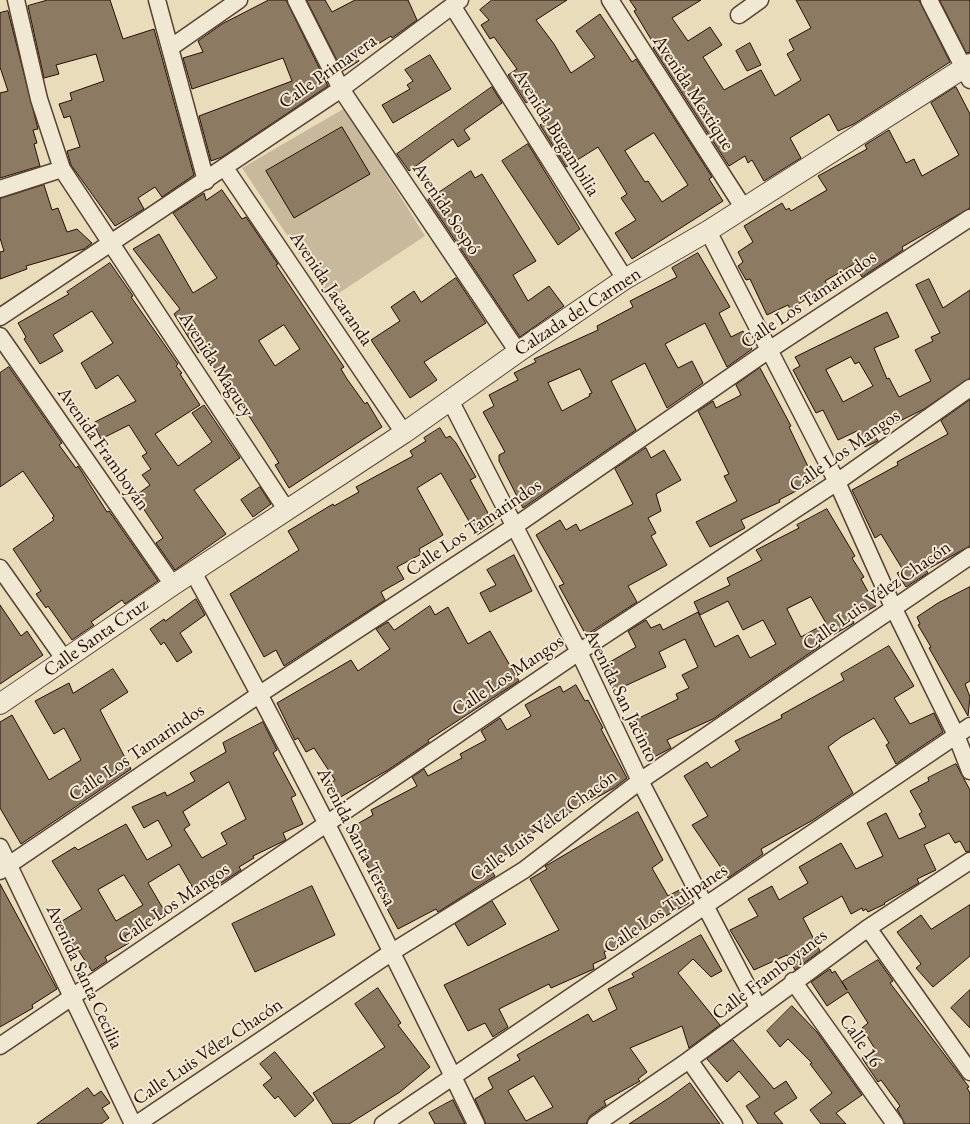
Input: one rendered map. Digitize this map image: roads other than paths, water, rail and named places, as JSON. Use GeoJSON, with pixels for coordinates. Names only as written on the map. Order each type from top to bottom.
{"type":"FeatureCollection","features":[{"type":"Feature","properties":{"kind":"street","name":"Avenida Maguey"},"geometry":{"type":"LineString","coordinates":[[16,0],[39,99],[62,169],[286,509]]}},
{"type":"Feature","properties":{"kind":"street"},"geometry":{"type":"LineString","coordinates":[[157,0],[206,181]]}},
{"type":"Feature","properties":{"kind":"street"},"geometry":{"type":"LineString","coordinates":[[170,48],[239,0]]}},
{"type":"Feature","properties":{"kind":"street","name":"Avenida Sospó"},"geometry":{"type":"LineString","coordinates":[[296,0],[341,90],[518,352]]}},
{"type":"Feature","properties":{"kind":"street","name":"Avenida Mextique"},"geometry":{"type":"LineString","coordinates":[[610,0],[743,207]]}},
{"type":"Feature","properties":{"kind":"street"},"geometry":{"type":"LineString","coordinates":[[739,15],[760,0]]}},
{"type":"Feature","properties":{"kind":"street"},"geometry":{"type":"LineString","coordinates":[[929,0],[968,71]]}},
{"type":"Feature","properties":{"kind":"street","name":"Calle Primavera"},"geometry":{"type":"LineString","coordinates":[[0,317],[341,90],[456,4]]}},
{"type":"Feature","properties":{"kind":"street","name":"Avenida Bugambilia"},"geometry":{"type":"LineString","coordinates":[[456,4],[626,279]]}},
{"type":"Feature","properties":{"kind":"street","name":"Calzada del Carmen"},"geometry":{"type":"LineString","coordinates":[[193,572],[404,432],[626,279],[708,231],[743,207],[968,71]]}},
{"type":"Feature","properties":{"kind":"street","name":"Avenida Jacaranda"},"geometry":{"type":"LineString","coordinates":[[225,168],[404,432]]}},
{"type":"Feature","properties":{"kind":"street"},"geometry":{"type":"LineString","coordinates":[[0,189],[62,169]]}},
{"type":"Feature","properties":{"kind":"street","name":"Calle Los Tamarindos"},"geometry":{"type":"LineString","coordinates":[[4,868],[260,694],[515,526],[769,350],[970,218]]}},
{"type":"Feature","properties":{"kind":"street"},"geometry":{"type":"LineString","coordinates":[[708,231],[837,482],[894,609],[956,735],[970,771]]}},
{"type":"Feature","properties":{"kind":"street","name":"Avenida Framboyán"},"geometry":{"type":"LineString","coordinates":[[0,336],[173,585]]}},
{"type":"Feature","properties":{"kind":"street","name":"Calle Los Mangos"},"geometry":{"type":"LineString","coordinates":[[0,1046],[579,652],[837,482],[970,388]]}},
{"type":"Feature","properties":{"kind":"street","name":"Avenida San Jacinto"},"geometry":{"type":"LineString","coordinates":[[450,400],[579,652],[640,782],[707,906],[758,1007]]}},
{"type":"Feature","properties":{"kind":"street","name":"Calle Luis Vélez Chacón"},"geometry":{"type":"LineString","coordinates":[[137,1124],[392,952],[524,870],[640,782],[970,556]]}},
{"type":"Feature","properties":{"kind":"street"},"geometry":{"type":"LineString","coordinates":[[0,568],[65,660]]}},
{"type":"Feature","properties":{"kind":"street","name":"Calle Santa Cruz"},"geometry":{"type":"LineString","coordinates":[[0,704],[193,572]]}},
{"type":"Feature","properties":{"kind":"street","name":"Avenida Santa Teresa"},"geometry":{"type":"LineString","coordinates":[[193,572],[260,694],[392,952],[476,1124]]}},
{"type":"Feature","properties":{"kind":"street","name":"Calle Los Tulipanes"},"geometry":{"type":"LineString","coordinates":[[383,1124],[970,726]]}},
{"type":"Feature","properties":{"kind":"street","name":"Avenida Santa Cecilia"},"geometry":{"type":"LineString","coordinates":[[0,847],[4,868],[133,1124]]}},
{"type":"Feature","properties":{"kind":"street","name":"Calle Framboyanes"},"geometry":{"type":"LineString","coordinates":[[596,1124],[689,1060],[758,1007],[868,928],[970,861]]}},
{"type":"Feature","properties":{"kind":"street"},"geometry":{"type":"LineString","coordinates":[[868,928],[970,1072]]}},
{"type":"Feature","properties":{"kind":"street","name":"Calle 16"},"geometry":{"type":"LineString","coordinates":[[794,981],[894,1124]]}},
{"type":"Feature","properties":{"kind":"street"},"geometry":{"type":"LineString","coordinates":[[689,1060],[734,1124]]}}]}
